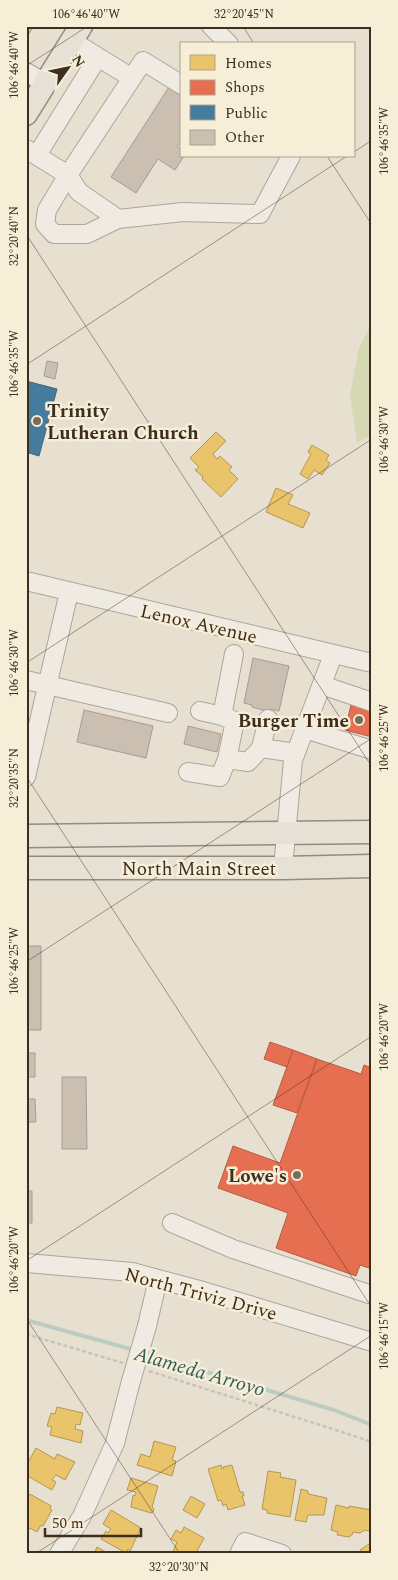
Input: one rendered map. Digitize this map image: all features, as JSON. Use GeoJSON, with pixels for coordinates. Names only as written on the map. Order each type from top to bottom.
{"type":"FeatureCollection","features":[{"type":"Feature","properties":{"kind":"main road"},"geometry":{"type":"LineString","coordinates":[[26,114],[36,78],[76,34]]}},
{"type":"Feature","properties":{"kind":"main road","name":"North Main Street"},"geometry":{"type":"LineString","coordinates":[[26,836],[372,832]]}},
{"type":"Feature","properties":{"kind":"main road","name":"North Main Street"},"geometry":{"type":"LineString","coordinates":[[26,868],[372,866]]}},
{"type":"Feature","properties":{"kind":"street"},"geometry":{"type":"LineString","coordinates":[[211,26],[227,42]]}},
{"type":"Feature","properties":{"kind":"street"},"geometry":{"type":"LineString","coordinates":[[76,34],[98,57],[132,78]]}},
{"type":"Feature","properties":{"kind":"street"},"geometry":{"type":"LineString","coordinates":[[98,57],[31,152],[68,175],[79,192],[118,219]]}},
{"type":"Feature","properties":{"kind":"street"},"geometry":{"type":"LineString","coordinates":[[180,85],[143,61],[47,210],[45,224],[54,234],[87,234],[118,219],[183,212],[260,214],[290,158]]}},
{"type":"Feature","properties":{"kind":"street","name":"Lenox Avenue"},"geometry":{"type":"LineString","coordinates":[[26,581],[372,663]]}},
{"type":"Feature","properties":{"kind":"street"},"geometry":{"type":"LineString","coordinates":[[26,777],[69,592]]}},
{"type":"Feature","properties":{"kind":"street"},"geometry":{"type":"LineString","coordinates":[[222,716],[234,654]]}},
{"type":"Feature","properties":{"kind":"street"},"geometry":{"type":"LineString","coordinates":[[283,868],[293,760],[333,655]]}},
{"type":"Feature","properties":{"kind":"street"},"geometry":{"type":"LineString","coordinates":[[26,680],[168,713]]}},
{"type":"Feature","properties":{"kind":"street"},"geometry":{"type":"LineString","coordinates":[[322,685],[372,702]]}},
{"type":"Feature","properties":{"kind":"street"},"geometry":{"type":"LineString","coordinates":[[188,772],[220,778],[227,759],[234,721],[200,711]]}},
{"type":"Feature","properties":{"kind":"street"},"geometry":{"type":"LineString","coordinates":[[227,759],[248,762],[261,748],[268,719]]}},
{"type":"Feature","properties":{"kind":"street"},"geometry":{"type":"LineString","coordinates":[[305,729],[372,750]]}},
{"type":"Feature","properties":{"kind":"street"},"geometry":{"type":"LineString","coordinates":[[261,748],[296,754]]}},
{"type":"Feature","properties":{"kind":"street"},"geometry":{"type":"LineString","coordinates":[[172,1223],[233,1249],[372,1295]]}},
{"type":"Feature","properties":{"kind":"street","name":"North Triviz Drive"},"geometry":{"type":"LineString","coordinates":[[26,1263],[132,1272],[326,1327],[372,1342]]}},
{"type":"Feature","properties":{"kind":"street"},"geometry":{"type":"LineString","coordinates":[[60,1554],[82,1516],[115,1443],[130,1373],[147,1326],[158,1279]]}},
{"type":"Feature","properties":{"kind":"street"},"geometry":{"type":"LineString","coordinates":[[239,1554],[245,1542],[282,1554]]}},
{"type":"Feature","properties":{"kind":"path"},"geometry":{"type":"LineString","coordinates":[[26,1334],[130,1373]]}},
{"type":"Feature","properties":{"kind":"path"},"geometry":{"type":"LineString","coordinates":[[146,1370],[372,1442]]}},
{"type":"Feature","properties":{"kind":"green space"},"geometry":{"type":"Polygon","coordinates":[[[372,323],[372,434],[357,443],[350,395],[359,348],[372,323]]]}},
{"type":"Feature","properties":{"kind":"building: Homes"},"geometry":{"type":"Polygon","coordinates":[[[26,26],[34,26],[28,35],[26,34],[26,26]]]}},
{"type":"Feature","properties":{"kind":"building: Homes"},"geometry":{"type":"Polygon","coordinates":[[[216,432],[226,441],[213,454],[217,459],[220,456],[232,467],[229,470],[238,479],[221,497],[202,479],[203,477],[195,470],[199,467],[190,458],[216,432]]]}},
{"type":"Feature","properties":{"kind":"building: Homes"},"geometry":{"type":"Polygon","coordinates":[[[312,445],[329,455],[326,460],[330,463],[322,475],[314,470],[308,479],[300,474],[311,454],[308,452],[312,445]]]}},
{"type":"Feature","properties":{"kind":"building: Homes"},"geometry":{"type":"Polygon","coordinates":[[[276,488],[293,495],[288,504],[310,513],[303,528],[266,512],[276,488]]]}},
{"type":"Feature","properties":{"kind":"building: Homes"},"geometry":{"type":"Polygon","coordinates":[[[57,1407],[83,1413],[80,1425],[76,1424],[75,1429],[83,1431],[81,1443],[50,1435],[52,1427],[47,1426],[51,1413],[55,1414],[57,1407]]]}},
{"type":"Feature","properties":{"kind":"building: Homes"},"geometry":{"type":"Polygon","coordinates":[[[154,1441],[176,1447],[172,1460],[176,1461],[172,1476],[137,1465],[141,1454],[150,1457],[154,1441]]]}},
{"type":"Feature","properties":{"kind":"building: Homes"},"geometry":{"type":"Polygon","coordinates":[[[36,1448],[55,1459],[57,1454],[75,1462],[65,1480],[56,1475],[52,1480],[56,1482],[52,1490],[26,1475],[26,1466],[36,1448]]]}},
{"type":"Feature","properties":{"kind":"building: Homes"},"geometry":{"type":"Polygon","coordinates":[[[221,1465],[222,1469],[232,1465],[240,1492],[243,1492],[244,1496],[242,1496],[245,1505],[228,1510],[226,1504],[223,1506],[221,1500],[218,1501],[208,1469],[221,1465]]]}},
{"type":"Feature","properties":{"kind":"building: Homes"},"geometry":{"type":"Polygon","coordinates":[[[268,1471],[281,1473],[280,1477],[296,1480],[290,1517],[267,1513],[267,1510],[262,1509],[268,1471]]]}},
{"type":"Feature","properties":{"kind":"building: Homes"},"geometry":{"type":"Polygon","coordinates":[[[131,1478],[158,1486],[152,1507],[154,1509],[153,1512],[131,1507],[133,1495],[135,1496],[136,1492],[127,1490],[131,1478]]]}},
{"type":"Feature","properties":{"kind":"building: Homes"},"geometry":{"type":"Polygon","coordinates":[[[301,1489],[308,1491],[308,1494],[327,1498],[324,1515],[308,1515],[306,1522],[295,1520],[301,1489]]]}},
{"type":"Feature","properties":{"kind":"building: Homes"},"geometry":{"type":"Polygon","coordinates":[[[30,1494],[51,1506],[50,1509],[52,1510],[43,1526],[41,1525],[37,1532],[30,1528],[26,1531],[26,1507],[28,1504],[26,1502],[30,1494]]]}},
{"type":"Feature","properties":{"kind":"building: Homes"},"geometry":{"type":"Polygon","coordinates":[[[191,1496],[205,1504],[197,1518],[183,1510],[191,1496]]]}},
{"type":"Feature","properties":{"kind":"building: Homes"},"geometry":{"type":"Polygon","coordinates":[[[336,1505],[372,1510],[372,1529],[360,1533],[353,1532],[349,1537],[337,1535],[338,1532],[331,1530],[336,1505]]]}},
{"type":"Feature","properties":{"kind":"building: Homes"},"geometry":{"type":"Polygon","coordinates":[[[111,1510],[141,1528],[130,1551],[128,1549],[126,1553],[101,1539],[106,1531],[108,1533],[111,1529],[103,1524],[111,1510]]]}},
{"type":"Feature","properties":{"kind":"building: Homes"},"geometry":{"type":"Polygon","coordinates":[[[184,1527],[204,1538],[197,1554],[172,1554],[177,1542],[171,1539],[176,1530],[181,1533],[184,1527]]]}},
{"type":"Feature","properties":{"kind":"building: Homes"},"geometry":{"type":"Polygon","coordinates":[[[372,1542],[372,1554],[362,1554],[360,1550],[372,1542]]]}},
{"type":"Feature","properties":{"kind":"building: Homes"},"geometry":{"type":"Polygon","coordinates":[[[97,1547],[109,1554],[94,1554],[97,1547]]]}},
{"type":"Feature","properties":{"kind":"building: Shops","name":"Burger Time"},"geometry":{"type":"Polygon","coordinates":[[[351,705],[372,711],[372,737],[345,730],[351,705]]]}},
{"type":"Feature","properties":{"kind":"building: Shops"},"geometry":{"type":"Polygon","coordinates":[[[270,1042],[293,1050],[287,1067],[264,1059],[270,1042]]]}},
{"type":"Feature","properties":{"kind":"building: Shops"},"geometry":{"type":"Polygon","coordinates":[[[293,1050],[317,1059],[297,1113],[273,1105],[293,1050]]]}},
{"type":"Feature","properties":{"kind":"building: Shops","name":"Lowe's"},"geometry":{"type":"Polygon","coordinates":[[[317,1059],[361,1074],[364,1065],[372,1068],[372,1269],[360,1265],[356,1276],[276,1248],[288,1213],[218,1188],[233,1146],[280,1163],[317,1059]]]}},
{"type":"Feature","properties":{"kind":"building: Public","name":"Trinity Lutheran Church"},"geometry":{"type":"Polygon","coordinates":[[[26,381],[57,389],[39,456],[26,452],[26,381]]]}},
{"type":"Feature","properties":{"kind":"building: Other"},"geometry":{"type":"Polygon","coordinates":[[[169,87],[180,94],[180,143],[177,147],[180,149],[180,158],[183,158],[175,170],[158,159],[136,193],[111,177],[169,87]]]}},
{"type":"Feature","properties":{"kind":"building: Other"},"geometry":{"type":"Polygon","coordinates":[[[47,361],[58,363],[55,379],[44,376],[47,361]]]}},
{"type":"Feature","properties":{"kind":"building: Other"},"geometry":{"type":"Polygon","coordinates":[[[253,658],[289,666],[279,711],[271,709],[270,712],[244,703],[253,658]]]}},
{"type":"Feature","properties":{"kind":"building: Other"},"geometry":{"type":"Polygon","coordinates":[[[84,710],[153,726],[146,758],[77,742],[84,710]]]}},
{"type":"Feature","properties":{"kind":"building: Other"},"geometry":{"type":"Polygon","coordinates":[[[188,726],[221,734],[217,752],[184,744],[188,726]]]}},
{"type":"Feature","properties":{"kind":"building: Other"},"geometry":{"type":"Polygon","coordinates":[[[26,946],[41,946],[41,1030],[26,1030],[26,946]]]}},
{"type":"Feature","properties":{"kind":"building: Other"},"geometry":{"type":"Polygon","coordinates":[[[26,1053],[35,1053],[35,1077],[26,1077],[26,1053]]]}},
{"type":"Feature","properties":{"kind":"building: Other"},"geometry":{"type":"Polygon","coordinates":[[[62,1077],[86,1077],[87,1149],[62,1149],[62,1077]]]}},
{"type":"Feature","properties":{"kind":"building: Other"},"geometry":{"type":"Polygon","coordinates":[[[26,1099],[35,1099],[36,1122],[26,1122],[26,1099]]]}},
{"type":"Feature","properties":{"kind":"building: Other"},"geometry":{"type":"Polygon","coordinates":[[[26,1191],[32,1191],[32,1223],[26,1223],[26,1191]]]}},
{"type":"Feature","properties":{"kind":"waterway","name":"Alameda Arroyo"},"geometry":{"type":"LineString","coordinates":[[26,1320],[134,1350]]}},
{"type":"Feature","properties":{"kind":"waterway","name":"Alameda Arroyo"},"geometry":{"type":"LineString","coordinates":[[143,1353],[334,1410],[372,1425]]}},
{"type":"Feature","properties":{"kind":"place","name":"Trinity Lutheran Church"},"geometry":{"type":"Point","coordinates":[37,421]}},
{"type":"Feature","properties":{"kind":"place","name":"Burger Time"},"geometry":{"type":"Point","coordinates":[359,720]}},
{"type":"Feature","properties":{"kind":"place","name":"Lowe's"},"geometry":{"type":"Point","coordinates":[297,1175]}}]}
